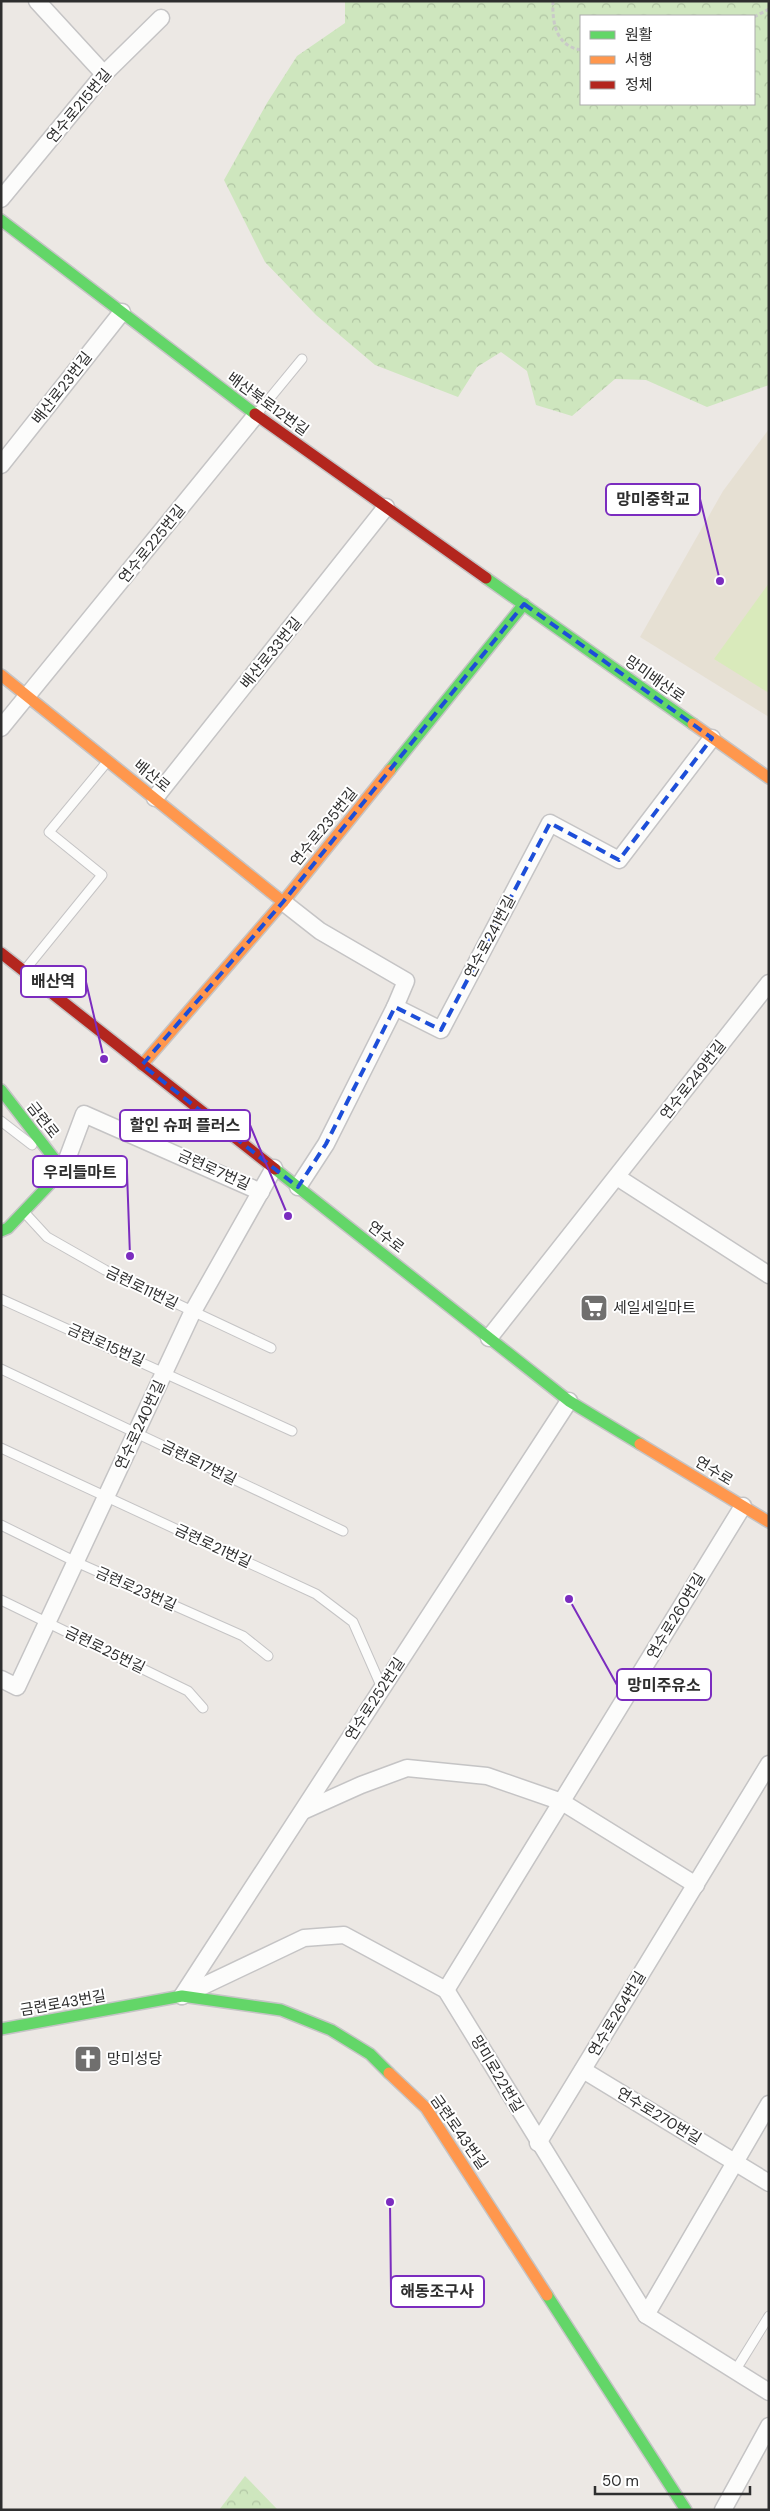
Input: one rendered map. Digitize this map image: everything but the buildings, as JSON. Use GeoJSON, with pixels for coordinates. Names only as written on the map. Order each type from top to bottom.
{"type":"FeatureCollection","features":[{"type":"Feature","properties":{"kind":"street"},"geometry":{"type":"LineString","coordinates":[[37,1],[104,74]]}},
{"type":"Feature","properties":{"kind":"street","name":"연수로215번길"},"geometry":{"type":"LineString","coordinates":[[1,199],[104,74],[161,18]]}},
{"type":"Feature","properties":{"kind":"street","name":"배산북로12번길"},"geometry":{"type":"LineString","coordinates":[[1,220],[256,415],[524,604]]}},
{"type":"Feature","properties":{"kind":"street","name":"배산로23번길"},"geometry":{"type":"LineString","coordinates":[[1,465],[122,312]]}},
{"type":"Feature","properties":{"kind":"street","name":"연수로225번길"},"geometry":{"type":"LineString","coordinates":[[1,728],[256,415]]}},
{"type":"Feature","properties":{"kind":"street","name":"배산로33번길"},"geometry":{"type":"LineString","coordinates":[[155,798],[386,507]]}},
{"type":"Feature","properties":{"kind":"street","name":"망미배산로"},"geometry":{"type":"LineString","coordinates":[[524,604],[769,778]]}},
{"type":"Feature","properties":{"kind":"street","name":"연수로235번길"},"geometry":{"type":"LineString","coordinates":[[142,1065],[283,902],[524,604]]}},
{"type":"Feature","properties":{"kind":"street","name":"배산로"},"geometry":{"type":"LineString","coordinates":[[1,675],[283,902]]}},
{"type":"Feature","properties":{"kind":"street","name":"연수로241번길"},"geometry":{"type":"LineString","coordinates":[[395,1007],[441,1030],[550,823],[619,860],[712,738]]}},
{"type":"Feature","properties":{"kind":"street"},"geometry":{"type":"LineString","coordinates":[[283,902],[320,931],[406,981],[395,1007],[326,1144],[298,1187]]}},
{"type":"Feature","properties":{"kind":"street","name":"연수로"},"geometry":{"type":"LineString","coordinates":[[1,953],[569,1400],[769,1522]]}},
{"type":"Feature","properties":{"kind":"street","name":"연수로249번길"},"geometry":{"type":"LineString","coordinates":[[489,1338],[769,983]]}},
{"type":"Feature","properties":{"kind":"street","name":"금련로"},"geometry":{"type":"LineString","coordinates":[[1,1090],[63,1170]]}},
{"type":"Feature","properties":{"kind":"street","name":"금련로7번길"},"geometry":{"type":"LineString","coordinates":[[63,1170],[84,1114],[262,1192]]}},
{"type":"Feature","properties":{"kind":"street","name":"연수로240번길"},"geometry":{"type":"LineString","coordinates":[[1,1679],[18,1687],[192,1313],[274,1168]]}},
{"type":"Feature","properties":{"kind":"street"},"geometry":{"type":"LineString","coordinates":[[3,1227],[24,1212],[63,1170]]}},
{"type":"Feature","properties":{"kind":"street"},"geometry":{"type":"LineString","coordinates":[[617,1177],[769,1275]]}},
{"type":"Feature","properties":{"kind":"street","name":"연수로252번길"},"geometry":{"type":"LineString","coordinates":[[182,1996],[569,1400]]}},
{"type":"Feature","properties":{"kind":"street","name":"연수로260번길"},"geometry":{"type":"LineString","coordinates":[[446,1990],[743,1506]]}},
{"type":"Feature","properties":{"kind":"street","name":"연수로264번길"},"geometry":{"type":"LineString","coordinates":[[538,2143],[769,1764]]}},
{"type":"Feature","properties":{"kind":"street"},"geometry":{"type":"LineString","coordinates":[[303,1811],[407,1768],[487,1776],[562,1802],[696,1884]]}},
{"type":"Feature","properties":{"kind":"street"},"geometry":{"type":"LineString","coordinates":[[182,1996],[304,1938],[344,1935],[446,1990]]}},
{"type":"Feature","properties":{"kind":"street","name":"망미로22번길"},"geometry":{"type":"LineString","coordinates":[[446,1990],[538,2143],[646,2315],[769,2392]]}},
{"type":"Feature","properties":{"kind":"street","name":"금련로43번길"},"geometry":{"type":"LineString","coordinates":[[1,2029],[182,1996],[281,2010],[331,2030],[370,2054],[426,2108],[686,2510]]}},
{"type":"Feature","properties":{"kind":"street","name":"연수로270번길"},"geometry":{"type":"LineString","coordinates":[[583,2070],[769,2183]]}},
{"type":"Feature","properties":{"kind":"street"},"geometry":{"type":"LineString","coordinates":[[646,2315],[769,2104]]}},
{"type":"Feature","properties":{"kind":"street"},"geometry":{"type":"LineString","coordinates":[[723,2510],[769,2426]]}},
{"type":"Feature","properties":{"kind":"lane","name":"연수로225번길"},"geometry":{"type":"LineString","coordinates":[[256,415],[302,359]]}},
{"type":"Feature","properties":{"kind":"lane"},"geometry":{"type":"LineString","coordinates":[[24,971],[102,875],[49,832],[108,761]]}},
{"type":"Feature","properties":{"kind":"lane"},"geometry":{"type":"LineString","coordinates":[[1,1121],[63,1170]]}},
{"type":"Feature","properties":{"kind":"lane","name":"금련로11번길"},"geometry":{"type":"LineString","coordinates":[[24,1212],[47,1237],[105,1270],[192,1313],[271,1348]]}},
{"type":"Feature","properties":{"kind":"lane","name":"금련로15번길"},"geometry":{"type":"LineString","coordinates":[[1,1298],[164,1371],[292,1432]]}},
{"type":"Feature","properties":{"kind":"lane","name":"금련로17번길"},"geometry":{"type":"LineString","coordinates":[[1,1369],[343,1531]]}},
{"type":"Feature","properties":{"kind":"lane","name":"금련로21번길"},"geometry":{"type":"LineString","coordinates":[[1,1448],[316,1594],[353,1622],[382,1688]]}},
{"type":"Feature","properties":{"kind":"lane","name":"금련로23번길"},"geometry":{"type":"LineString","coordinates":[[1,1524],[76,1562],[243,1636],[268,1656]]}},
{"type":"Feature","properties":{"kind":"lane","name":"금련로25번길"},"geometry":{"type":"LineString","coordinates":[[1,1600],[48,1621],[188,1691],[203,1708]]}},
{"type":"Feature","properties":{"kind":"lane"},"geometry":{"type":"LineString","coordinates":[[735,2371],[769,2316]]}},
{"type":"Feature","properties":{"kind":"path"},"geometry":{"type":"LineString","coordinates":[[553,1],[554,27],[557,34],[569,47],[580,50]]}},
{"type":"Feature","properties":{"kind":"path"},"geometry":{"type":"LineString","coordinates":[[755,16],[769,9]]}},
{"type":"Feature","properties":{"kind":"highlighted area"},"geometry":{"type":"Polygon","coordinates":[[[524,604],[712,738],[619,860],[550,823],[441,1030],[395,1007],[326,1144],[298,1187],[142,1065],[283,902],[524,604]]]}},
{"type":"Feature","properties":{"kind":"shaded area"},"geometry":{"type":"Polygon","coordinates":[[[769,429],[769,717],[640,637],[723,491],[769,429]]]}},
{"type":"Feature","properties":{"kind":"green space"},"geometry":{"type":"Polygon","coordinates":[[[345,1],[769,1],[769,385],[707,407],[646,380],[615,379],[572,416],[536,405],[527,371],[501,352],[477,367],[458,397],[375,365],[316,315],[265,262],[224,180],[267,103],[297,56],[345,23],[345,1]]]}},
{"type":"Feature","properties":{"kind":"green space"},"geometry":{"type":"Polygon","coordinates":[[[769,583],[769,693],[714,659],[769,583]]]}},
{"type":"Feature","properties":{"kind":"green space"},"geometry":{"type":"Polygon","coordinates":[[[245,2476],[278,2510],[219,2510],[245,2476]]]}},
{"type":"Feature","properties":{"kind":"traffic: fast"},"geometry":{"type":"LineString","coordinates":[[1,220],[255,414]]}},
{"type":"Feature","properties":{"kind":"traffic: fast"},"geometry":{"type":"LineString","coordinates":[[486,578],[693,724]]}},
{"type":"Feature","properties":{"kind":"traffic: fast"},"geometry":{"type":"LineString","coordinates":[[390,770],[524,604]]}},
{"type":"Feature","properties":{"kind":"traffic: fast"},"geometry":{"type":"LineString","coordinates":[[1,1090],[63,1170],[8,1228],[1,1231]]}},
{"type":"Feature","properties":{"kind":"traffic: fast"},"geometry":{"type":"LineString","coordinates":[[275,1169],[569,1401],[640,1444]]}},
{"type":"Feature","properties":{"kind":"traffic: fast"},"geometry":{"type":"LineString","coordinates":[[1,2029],[182,1996],[281,2010],[331,2030],[370,2054],[389,2073]]}},
{"type":"Feature","properties":{"kind":"traffic: fast"},"geometry":{"type":"LineString","coordinates":[[547,2295],[686,2510]]}},
{"type":"Feature","properties":{"kind":"traffic: slow"},"geometry":{"type":"LineString","coordinates":[[1,675],[283,902]]}},
{"type":"Feature","properties":{"kind":"traffic: slow"},"geometry":{"type":"LineString","coordinates":[[693,724],[769,778]]}},
{"type":"Feature","properties":{"kind":"traffic: slow"},"geometry":{"type":"LineString","coordinates":[[142,1065],[283,902],[390,770]]}},
{"type":"Feature","properties":{"kind":"traffic: slow"},"geometry":{"type":"LineString","coordinates":[[640,1444],[769,1522]]}},
{"type":"Feature","properties":{"kind":"traffic: slow"},"geometry":{"type":"LineString","coordinates":[[389,2073],[426,2108],[547,2295]]}},
{"type":"Feature","properties":{"kind":"traffic: jam"},"geometry":{"type":"LineString","coordinates":[[255,414],[486,578]]}},
{"type":"Feature","properties":{"kind":"traffic: jam"},"geometry":{"type":"LineString","coordinates":[[1,953],[275,1169]]}},
{"type":"Feature","properties":{"kind":"place","name":"망미중학교"},"geometry":{"type":"Point","coordinates":[720,581]}},
{"type":"Feature","properties":{"kind":"place","name":"배산역"},"geometry":{"type":"Point","coordinates":[104,1059]}},
{"type":"Feature","properties":{"kind":"place","name":"할인 슈퍼 플러스"},"geometry":{"type":"Point","coordinates":[288,1216]}},
{"type":"Feature","properties":{"kind":"place","name":"우리들마트"},"geometry":{"type":"Point","coordinates":[130,1256]}},
{"type":"Feature","properties":{"kind":"place","name":"세일세일마트"},"geometry":{"type":"Point","coordinates":[594,1308]}},
{"type":"Feature","properties":{"kind":"place","name":"망미주유소"},"geometry":{"type":"Point","coordinates":[569,1599]}},
{"type":"Feature","properties":{"kind":"place","name":"망미성당"},"geometry":{"type":"Point","coordinates":[88,2059]}},
{"type":"Feature","properties":{"kind":"place","name":"해동조구사"},"geometry":{"type":"Point","coordinates":[390,2202]}}]}
